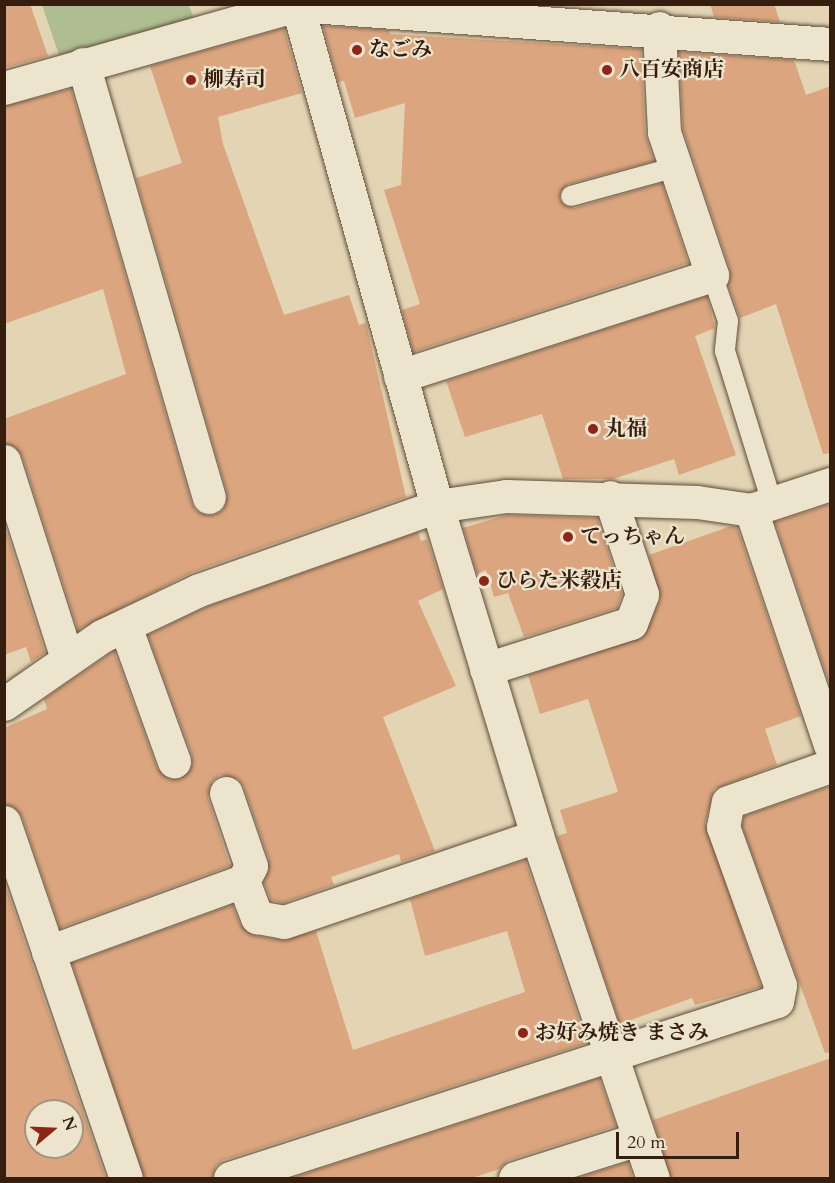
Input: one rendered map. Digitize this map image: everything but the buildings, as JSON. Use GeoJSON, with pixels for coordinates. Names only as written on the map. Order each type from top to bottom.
{"type":"FeatureCollection","features":[{"type":"Feature","properties":{"kind":"street"},"geometry":{"type":"LineString","coordinates":[[297,5],[437,506],[486,669],[537,836],[653,1179]]}},
{"type":"Feature","properties":{"kind":"street"},"geometry":{"type":"LineString","coordinates":[[4,88],[297,5],[675,21],[831,44]]}},
{"type":"Feature","properties":{"kind":"street"},"geometry":{"type":"LineString","coordinates":[[400,376],[712,275],[664,132],[675,21]]}},
{"type":"Feature","properties":{"kind":"street"},"geometry":{"type":"LineString","coordinates":[[83,64],[209,497]]}},
{"type":"Feature","properties":{"kind":"street"},"geometry":{"type":"LineString","coordinates":[[4,461],[67,659]]}},
{"type":"Feature","properties":{"kind":"street"},"geometry":{"type":"LineString","coordinates":[[4,704],[67,659],[125,626],[210,586],[437,506],[506,496],[610,497],[761,506],[831,484]]}},
{"type":"Feature","properties":{"kind":"street"},"geometry":{"type":"LineString","coordinates":[[486,669],[631,623],[642,594],[610,497]]}},
{"type":"Feature","properties":{"kind":"street"},"geometry":{"type":"LineString","coordinates":[[761,506],[831,745]]}},
{"type":"Feature","properties":{"kind":"street"},"geometry":{"type":"LineString","coordinates":[[125,626],[174,761]]}},
{"type":"Feature","properties":{"kind":"street"},"geometry":{"type":"LineString","coordinates":[[230,1179],[610,1053],[777,1001],[780,985],[723,827],[728,802],[831,766]]}},
{"type":"Feature","properties":{"kind":"street"},"geometry":{"type":"LineString","coordinates":[[48,952],[243,881],[251,866],[226,793]]}},
{"type":"Feature","properties":{"kind":"street"},"geometry":{"type":"LineString","coordinates":[[4,822],[126,1179]]}},
{"type":"Feature","properties":{"kind":"street"},"geometry":{"type":"LineString","coordinates":[[243,881],[257,917],[284,922],[537,836]]}},
{"type":"Feature","properties":{"kind":"street"},"geometry":{"type":"LineString","coordinates":[[515,1179],[638,1139]]}},
{"type":"Feature","properties":{"kind":"lane"},"geometry":{"type":"LineString","coordinates":[[571,196],[676,167]]}},
{"type":"Feature","properties":{"kind":"lane"},"geometry":{"type":"LineString","coordinates":[[712,275],[728,321],[725,351],[761,506]]}},
{"type":"Feature","properties":{"kind":"green space"},"geometry":{"type":"Polygon","coordinates":[[[42,5],[189,5],[195,22],[59,55],[42,5]]]}},
{"type":"Feature","properties":{"kind":"place","name":"なごみ"},"geometry":{"type":"Point","coordinates":[357,50]}},
{"type":"Feature","properties":{"kind":"place","name":"八百安商店"},"geometry":{"type":"Point","coordinates":[607,70]}},
{"type":"Feature","properties":{"kind":"place","name":"柳寿司"},"geometry":{"type":"Point","coordinates":[191,80]}},
{"type":"Feature","properties":{"kind":"place","name":"丸福"},"geometry":{"type":"Point","coordinates":[593,429]}},
{"type":"Feature","properties":{"kind":"place","name":"てっちゃん"},"geometry":{"type":"Point","coordinates":[568,537]}},
{"type":"Feature","properties":{"kind":"place","name":"ひらた米穀店"},"geometry":{"type":"Point","coordinates":[484,581]}},
{"type":"Feature","properties":{"kind":"place","name":"お好み焼き まさみ"},"geometry":{"type":"Point","coordinates":[523,1033]}}]}
